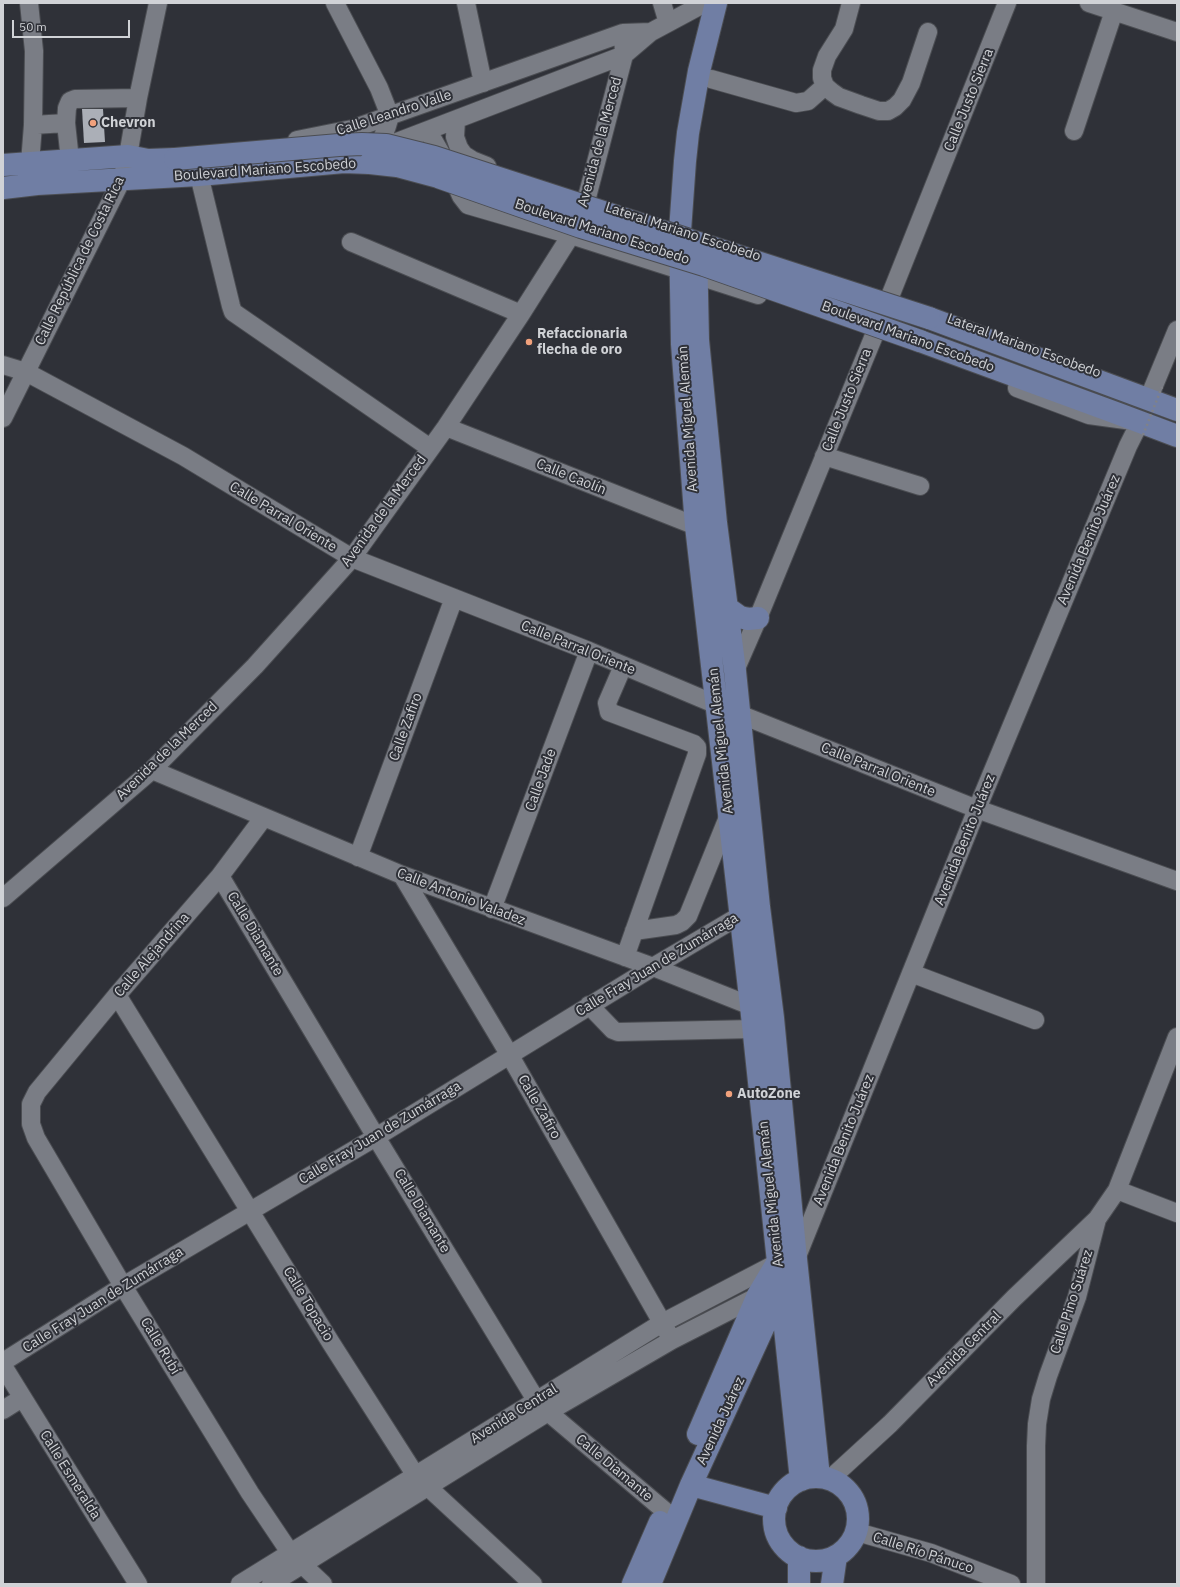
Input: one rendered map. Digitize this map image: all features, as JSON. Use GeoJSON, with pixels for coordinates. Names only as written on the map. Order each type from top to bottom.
{"type":"FeatureCollection","features":[{"type":"Feature","properties":{"kind":"main road","name":"Avenida Miguel Alemán"},"geometry":{"type":"LineString","coordinates":[[716,3],[699,71],[688,133],[689,273],[682,344],[696,526],[729,698],[750,911],[751,1006],[817,1479]]}},
{"type":"Feature","properties":{"kind":"main road","name":"Avenida Miguel Alemán"},"geometry":{"type":"LineString","coordinates":[[688,233],[711,79],[731,3]]}},
{"type":"Feature","properties":{"kind":"main road","name":"Boulevard Mariano Escobedo"},"geometry":{"type":"LineString","coordinates":[[3,165],[128,156],[148,160],[175,159],[339,145],[386,145],[434,157],[923,312],[1127,392],[1155,393],[1177,410]]}},
{"type":"Feature","properties":{"kind":"main road","name":"Boulevard Mariano Escobedo"},"geometry":{"type":"LineString","coordinates":[[3,188],[199,175],[344,162],[397,166],[438,176],[581,227],[704,265],[1142,428],[1177,436]]}},
{"type":"Feature","properties":{"kind":"main road","name":"Avenida Miguel Alemán"},"geometry":{"type":"LineString","coordinates":[[689,273],[697,314],[701,369],[726,607],[729,698],[729,815],[773,1018],[787,1261]]}},
{"type":"Feature","properties":{"kind":"main road"},"geometry":{"type":"LineString","coordinates":[[726,607],[740,617],[748,619],[758,618]]}},
{"type":"Feature","properties":{"kind":"main road","name":"Avenida Juárez"},"geometry":{"type":"LineString","coordinates":[[633,1584],[758,1295],[787,1261]]}},
{"type":"Feature","properties":{"kind":"main road","name":"Avenida Juárez"},"geometry":{"type":"LineString","coordinates":[[650,1584],[691,1485],[791,1287]]}},
{"type":"Feature","properties":{"kind":"main road"},"geometry":{"type":"LineString","coordinates":[[817,1479],[842,1485],[851,1494],[854,1500],[858,1519],[856,1532],[852,1542],[845,1550],[836,1556],[825,1560],[799,1557],[791,1552],[778,1536],[775,1527],[776,1508],[780,1498],[786,1490],[817,1479]]}},
{"type":"Feature","properties":{"kind":"main road"},"geometry":{"type":"LineString","coordinates":[[691,1485],[776,1508]]}},
{"type":"Feature","properties":{"kind":"main road"},"geometry":{"type":"LineString","coordinates":[[832,1584],[836,1556]]}},
{"type":"Feature","properties":{"kind":"main road"},"geometry":{"type":"LineString","coordinates":[[799,1557],[799,1584]]}},
{"type":"Feature","properties":{"kind":"street"},"geometry":{"type":"LineString","coordinates":[[29,3],[34,51],[33,125],[30,163]]}},
{"type":"Feature","properties":{"kind":"street","name":"Calle República de Costa Rica"},"geometry":{"type":"LineString","coordinates":[[3,418],[122,179],[128,156],[138,98],[158,3]]}},
{"type":"Feature","properties":{"kind":"street"},"geometry":{"type":"LineString","coordinates":[[334,3],[379,88],[390,116],[382,138],[374,145],[344,162]]}},
{"type":"Feature","properties":{"kind":"street"},"geometry":{"type":"LineString","coordinates":[[466,3],[483,83]]}},
{"type":"Feature","properties":{"kind":"street"},"geometry":{"type":"LineString","coordinates":[[662,3],[668,23]]}},
{"type":"Feature","properties":{"kind":"street","name":"Calle Leandro Valle"},"geometry":{"type":"LineString","coordinates":[[344,162],[624,55],[651,32],[704,3]]}},
{"type":"Feature","properties":{"kind":"street"},"geometry":{"type":"LineString","coordinates":[[688,233],[693,157],[698,119],[707,67],[724,3]]}},
{"type":"Feature","properties":{"kind":"street"},"geometry":{"type":"LineString","coordinates":[[851,3],[844,29],[827,56],[822,70],[822,78],[825,86],[839,97],[879,111],[888,111],[895,107],[902,100],[911,83],[928,32]]}},
{"type":"Feature","properties":{"kind":"street","name":"Calle Justo Sierra"},"geometry":{"type":"LineString","coordinates":[[729,698],[758,618],[889,299],[1007,3]]}},
{"type":"Feature","properties":{"kind":"street"},"geometry":{"type":"LineString","coordinates":[[1088,3],[1177,32]]}},
{"type":"Feature","properties":{"kind":"street"},"geometry":{"type":"LineString","coordinates":[[1074,132],[1114,11]]}},
{"type":"Feature","properties":{"kind":"street","name":"Calle Leandro Valle"},"geometry":{"type":"LineString","coordinates":[[128,156],[150,151],[289,141],[352,129],[623,33],[651,32]]}},
{"type":"Feature","properties":{"kind":"street","name":"Avenida de la Merced"},"geometry":{"type":"LineString","coordinates":[[3,898],[152,770],[255,666],[352,558],[446,427],[521,314],[571,235],[586,201],[624,55],[623,33]]}},
{"type":"Feature","properties":{"kind":"street"},"geometry":{"type":"LineString","coordinates":[[711,79],[796,103],[808,101],[825,86]]}},
{"type":"Feature","properties":{"kind":"street"},"geometry":{"type":"LineString","coordinates":[[70,160],[66,123],[67,104],[75,99],[138,98]]}},
{"type":"Feature","properties":{"kind":"street","name":"Lateral Mariano Escobedo"},"geometry":{"type":"LineString","coordinates":[[456,120],[456,143],[464,155],[472,160],[586,201],[889,299],[923,312]]}},
{"type":"Feature","properties":{"kind":"street"},"geometry":{"type":"LineString","coordinates":[[33,125],[66,123]]}},
{"type":"Feature","properties":{"kind":"street"},"geometry":{"type":"LineString","coordinates":[[428,131],[447,164],[461,196],[468,205],[571,235],[874,334],[911,342]]}},
{"type":"Feature","properties":{"kind":"street"},"geometry":{"type":"LineString","coordinates":[[199,175],[230,306],[234,312],[430,448]]}},
{"type":"Feature","properties":{"kind":"street"},"geometry":{"type":"LineString","coordinates":[[351,242],[521,314]]}},
{"type":"Feature","properties":{"kind":"street"},"geometry":{"type":"LineString","coordinates":[[689,273],[690,330],[698,430],[709,543],[729,698]]}},
{"type":"Feature","properties":{"kind":"street"},"geometry":{"type":"LineString","coordinates":[[911,342],[900,331],[901,320],[904,314],[909,310],[923,312]]}},
{"type":"Feature","properties":{"kind":"street"},"geometry":{"type":"LineString","coordinates":[[1155,393],[1177,330]]}},
{"type":"Feature","properties":{"kind":"street","name":"Calle Parral Oriente"},"geometry":{"type":"LineString","coordinates":[[3,365],[26,372],[183,456],[352,558],[589,651],[623,666],[729,698],[977,809],[1177,882]]}},
{"type":"Feature","properties":{"kind":"street","name":"Calle Caolín"},"geometry":{"type":"LineString","coordinates":[[446,427],[696,526]]}},
{"type":"Feature","properties":{"kind":"street","name":"Avenida Benito Juárez"},"geometry":{"type":"LineString","coordinates":[[787,1261],[911,973],[977,809],[1122,460],[1142,428]]}},
{"type":"Feature","properties":{"kind":"street"},"geometry":{"type":"LineString","coordinates":[[824,456],[920,486]]}},
{"type":"Feature","properties":{"kind":"street","name":"Calle Zafiro"},"geometry":{"type":"LineString","coordinates":[[358,856],[454,598]]}},
{"type":"Feature","properties":{"kind":"street","name":"Calle Jade"},"geometry":{"type":"LineString","coordinates":[[492,910],[589,651]]}},
{"type":"Feature","properties":{"kind":"street"},"geometry":{"type":"LineString","coordinates":[[623,666],[607,703],[609,712],[694,744],[697,747],[697,754],[625,957]]}},
{"type":"Feature","properties":{"kind":"street","name":"Calle Antonio Valadez"},"geometry":{"type":"LineString","coordinates":[[152,770],[402,875],[492,910],[653,967],[751,1006],[773,1018]]}},
{"type":"Feature","properties":{"kind":"street"},"geometry":{"type":"LineString","coordinates":[[634,931],[676,925],[688,916],[729,815]]}},
{"type":"Feature","properties":{"kind":"street","name":"Calle Alejandrina"},"geometry":{"type":"LineString","coordinates":[[37,1092],[117,995],[220,876],[264,817]]}},
{"type":"Feature","properties":{"kind":"street","name":"Calle Zafiro"},"geometry":{"type":"LineString","coordinates":[[402,875],[509,1054],[672,1340]]}},
{"type":"Feature","properties":{"kind":"street","name":"Calle Diamante"},"geometry":{"type":"LineString","coordinates":[[220,876],[376,1137],[542,1406],[665,1511]]}},
{"type":"Feature","properties":{"kind":"street","name":"Calle Fray Juan de Zumárraga"},"geometry":{"type":"LineString","coordinates":[[3,1362],[123,1286],[376,1137],[589,1005],[750,911]]}},
{"type":"Feature","properties":{"kind":"street"},"geometry":{"type":"LineString","coordinates":[[911,973],[1035,1020]]}},
{"type":"Feature","properties":{"kind":"street","name":"Calle Topacio"},"geometry":{"type":"LineString","coordinates":[[117,995],[251,1210],[331,1343],[421,1482],[533,1584]]}},
{"type":"Feature","properties":{"kind":"street"},"geometry":{"type":"LineString","coordinates":[[589,1005],[612,1030],[618,1032],[754,1029]]}},
{"type":"Feature","properties":{"kind":"street","name":"Calle Pino Suárez"},"geometry":{"type":"LineString","coordinates":[[1036,1584],[1037,1424],[1041,1399],[1077,1297],[1097,1219],[1118,1190],[1177,1037]]}},
{"type":"Feature","properties":{"kind":"street","name":"Calle Rubí"},"geometry":{"type":"LineString","coordinates":[[37,1092],[31,1104],[30,1114],[31,1124],[36,1138],[123,1286],[250,1494],[296,1560],[323,1584]]}},
{"type":"Feature","properties":{"kind":"street"},"geometry":{"type":"LineString","coordinates":[[1118,1190],[1177,1213]]}},
{"type":"Feature","properties":{"kind":"street","name":"Avenida Central"},"geometry":{"type":"LineString","coordinates":[[817,1479],[890,1424],[1014,1298],[1097,1219]]}},
{"type":"Feature","properties":{"kind":"street","name":"Avenida Central"},"geometry":{"type":"LineString","coordinates":[[240,1584],[296,1560],[542,1406],[662,1323],[787,1261]]}},
{"type":"Feature","properties":{"kind":"street","name":"Avenida Central"},"geometry":{"type":"LineString","coordinates":[[542,1406],[758,1295],[791,1287]]}},
{"type":"Feature","properties":{"kind":"street","name":"Calle Esmeralda"},"geometry":{"type":"LineString","coordinates":[[3,1366],[138,1584]]}},
{"type":"Feature","properties":{"kind":"street"},"geometry":{"type":"LineString","coordinates":[[3,1410],[22,1398]]}},
{"type":"Feature","properties":{"kind":"street","name":"Calle Río Pánuco"},"geometry":{"type":"LineString","coordinates":[[856,1532],[931,1553],[1011,1584]]}},
{"type":"Feature","properties":{"kind":"street","name":"Avenida Central"},"geometry":{"type":"LineString","coordinates":[[270,1584],[296,1560]]}},
{"type":"Feature","properties":{"kind":"path"},"geometry":{"type":"LineString","coordinates":[[1142,428],[1155,393]]}},
{"type":"Feature","properties":{"kind":"building","name":"Chevron"},"geometry":{"type":"Polygon","coordinates":[[[82,109],[103,109],[105,142],[84,143],[82,109]]]}},
{"type":"Feature","properties":{"kind":"place","name":"Chevron"},"geometry":{"type":"Point","coordinates":[93,123]}},
{"type":"Feature","properties":{"kind":"place","name":"Refaccionaria flecha de oro"},"geometry":{"type":"Point","coordinates":[529,342]}},
{"type":"Feature","properties":{"kind":"place","name":"AutoZone"},"geometry":{"type":"Point","coordinates":[729,1094]}}]}
